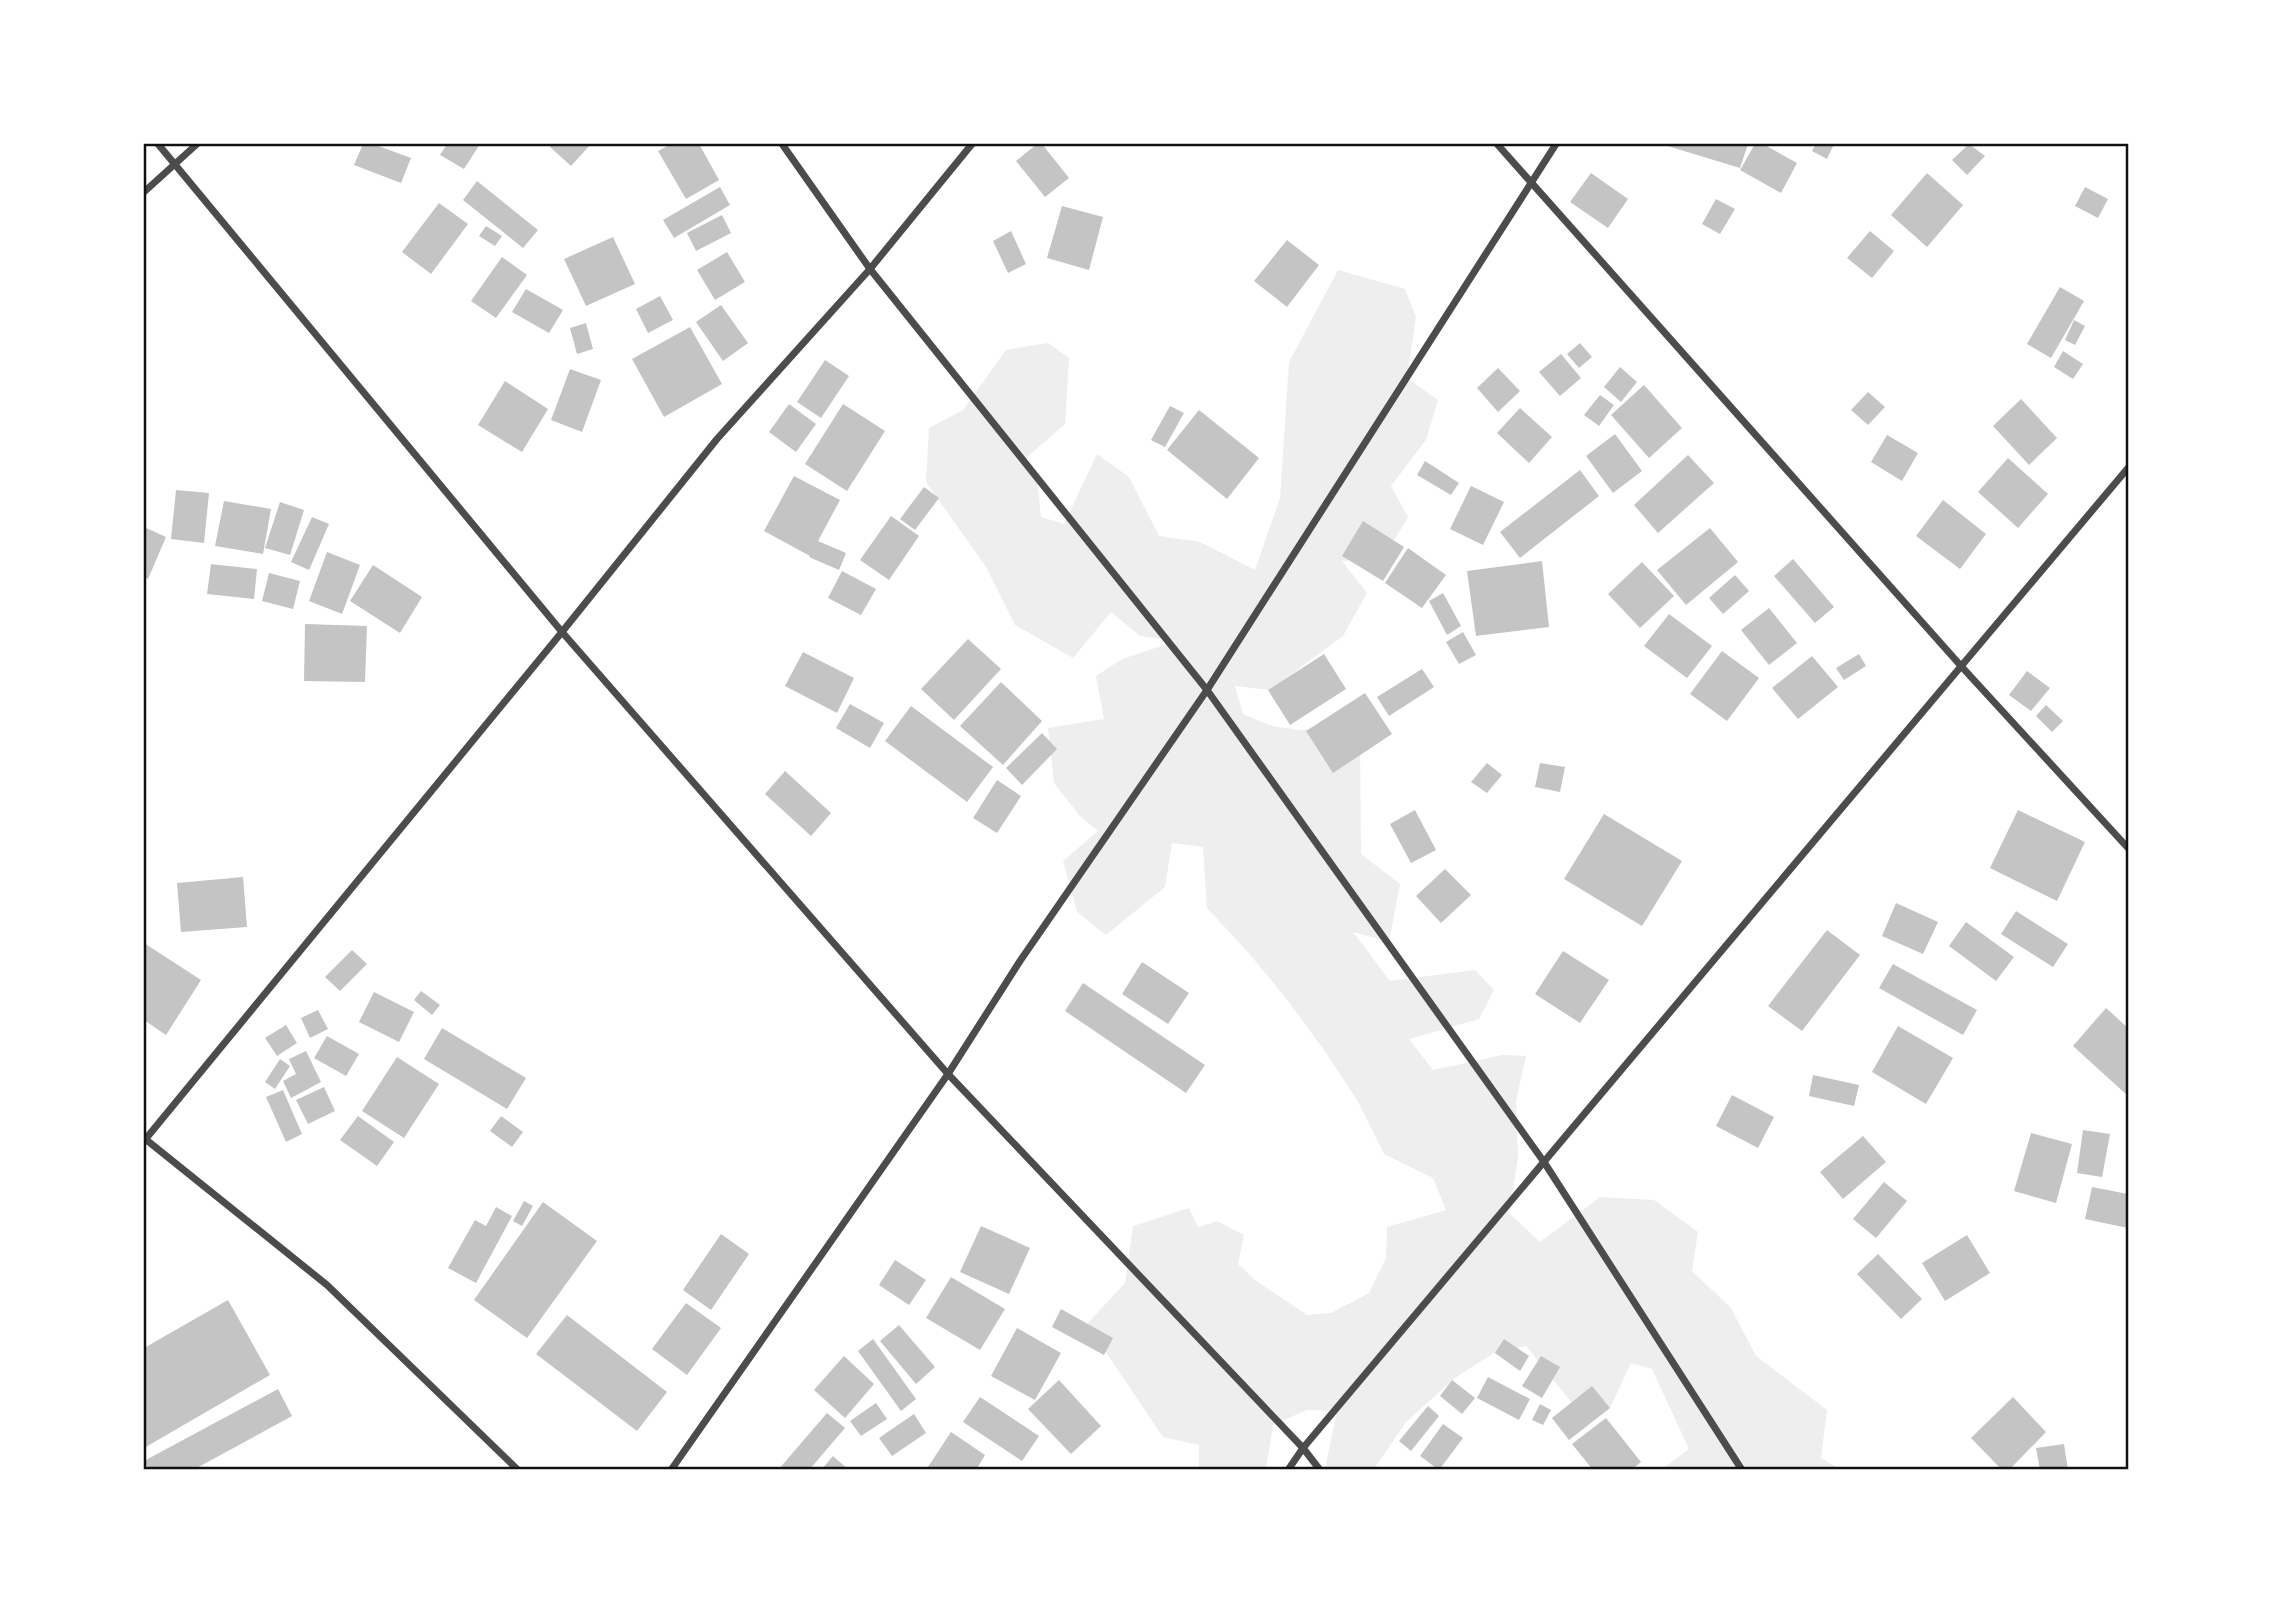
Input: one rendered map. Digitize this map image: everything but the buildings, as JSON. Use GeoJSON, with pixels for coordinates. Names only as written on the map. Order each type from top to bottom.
{"type":"FeatureCollection","features":[{"type":"Feature","properties":{"kind":"street"},"geometry":{"type":"LineString","coordinates":[[158,144],[562,632],[948,1074],[1320,1469]]}},
{"type":"Feature","properties":{"kind":"street"},"geometry":{"type":"LineString","coordinates":[[144,192],[197,144]]}},
{"type":"Feature","properties":{"kind":"street"},"geometry":{"type":"LineString","coordinates":[[782,144],[870,269],[1207,690],[1544,1162],[1742,1469]]}},
{"type":"Feature","properties":{"kind":"street"},"geometry":{"type":"LineString","coordinates":[[518,1469],[327,1285],[144,1139],[562,632],[717,439],[870,269],[972,144]]}},
{"type":"Feature","properties":{"kind":"street"},"geometry":{"type":"LineString","coordinates":[[1497,144],[1961,666],[2129,848]]}},
{"type":"Feature","properties":{"kind":"street"},"geometry":{"type":"LineString","coordinates":[[671,1469],[948,1074],[1020,961],[1207,690],[1556,144]]}},
{"type":"Feature","properties":{"kind":"street"},"geometry":{"type":"LineString","coordinates":[[1288,1469],[2129,468]]}},
{"type":"Feature","properties":{"kind":"shaded area"},"geometry":{"type":"Polygon","coordinates":[[[1338,270],[1405,289],[1416,317],[1407,378],[1438,400],[1426,440],[1391,486],[1408,517],[1384,557],[1342,561],[1367,593],[1343,636],[1270,690],[1235,686],[1243,714],[1272,726],[1299,730],[1334,729],[1360,743],[1361,854],[1400,884],[1389,942],[1353,932],[1390,981],[1475,970],[1494,990],[1479,1019],[1409,1039],[1433,1070],[1503,1055],[1526,1056],[1516,1101],[1518,1158],[1509,1213],[1540,1242],[1600,1197],[1654,1200],[1698,1232],[1692,1271],[1731,1308],[1756,1356],[1827,1410],[1821,1458],[1840,1469],[1662,1469],[1689,1449],[1652,1369],[1631,1363],[1610,1408],[1571,1402],[1526,1346],[1494,1353],[1456,1377],[1406,1422],[1374,1469],[1325,1469],[1337,1411],[1307,1410],[1273,1425],[1266,1469],[1199,1469],[1199,1445],[1163,1437],[1087,1324],[1125,1283],[1133,1226],[1189,1208],[1198,1227],[1217,1221],[1244,1235],[1238,1264],[1255,1280],[1307,1315],[1331,1313],[1369,1293],[1386,1258],[1387,1227],[1446,1210],[1433,1178],[1384,1154],[1357,1100],[1324,1050],[1285,997],[1207,908],[1203,847],[1172,843],[1165,887],[1106,935],[1077,912],[1063,861],[1098,831],[1080,816],[1054,783],[1048,728],[1104,719],[1096,676],[1122,659],[1176,641],[1140,636],[1111,612],[1073,658],[1015,625],[986,567],[926,482],[929,428],[963,410],[1006,350],[1048,343],[1069,358],[1065,424],[1026,458],[1037,478],[1041,517],[1064,524],[1097,454],[1129,477],[1159,536],[1200,542],[1255,570],[1280,498],[1289,362],[1338,270]]]}}]}
